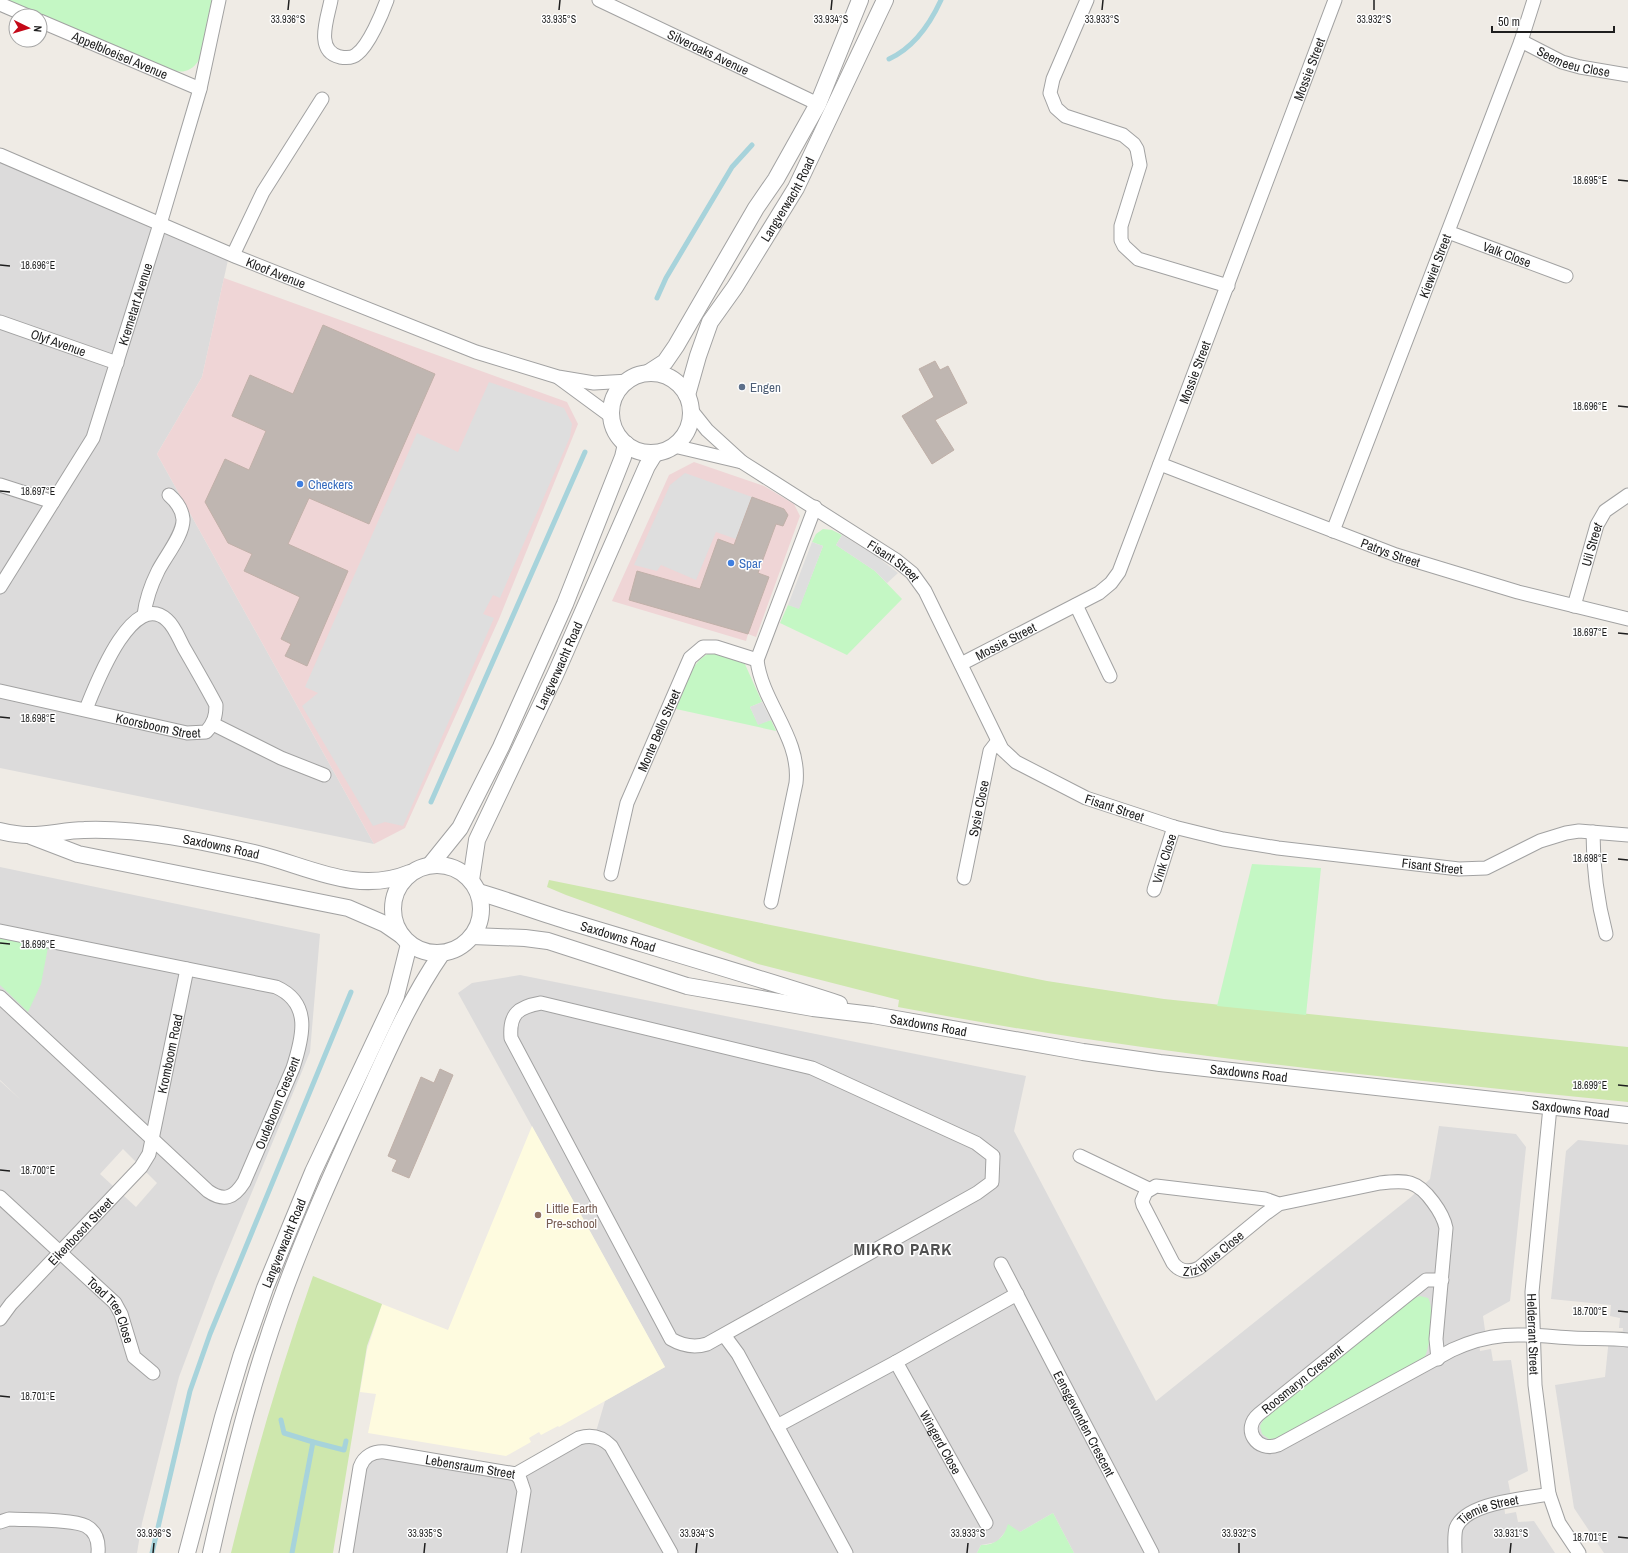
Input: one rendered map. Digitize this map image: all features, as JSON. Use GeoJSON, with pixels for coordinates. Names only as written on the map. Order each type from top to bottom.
{"type":"FeatureCollection","features":[{"type":"Feature","properties":{"kind":"street","name":"Kremetart Avenue"},"geometry":{"type":"LineString","coordinates":[[0,587],[93,438],[160,224],[200,89],[219,0]]}},
{"type":"Feature","properties":{"kind":"street"},"geometry":{"type":"LineString","coordinates":[[331,0],[324,41],[328,49],[333,54],[348,58],[359,52],[376,27],[387,0]]}},
{"type":"Feature","properties":{"kind":"street","name":"Silveroaks Avenue"},"geometry":{"type":"LineString","coordinates":[[599,0],[818,104]]}},
{"type":"Feature","properties":{"kind":"street","name":"Langverwacht Road"},"geometry":{"type":"LineString","coordinates":[[648,373],[665,362],[676,346],[756,208],[776,179],[818,104],[860,0]]}},
{"type":"Feature","properties":{"kind":"street","name":"Langverwacht Road"},"geometry":{"type":"LineString","coordinates":[[688,395],[698,356],[710,322],[735,287],[796,188],[885,0]]}},
{"type":"Feature","properties":{"kind":"street"},"geometry":{"type":"LineString","coordinates":[[1087,0],[1053,79],[1050,94],[1056,108],[1065,116],[1123,135],[1129,139],[1137,149],[1140,165],[1122,226],[1121,233],[1124,246],[1138,259],[1228,286]]}},
{"type":"Feature","properties":{"kind":"street","name":"Mossie Street"},"geometry":{"type":"LineString","coordinates":[[961,664],[1076,605],[1106,588],[1116,578],[1228,286],[1335,0]]}},
{"type":"Feature","properties":{"kind":"street","name":"Kiewiet Street"},"geometry":{"type":"LineString","coordinates":[[1333,531],[1521,42],[1534,0]]}},
{"type":"Feature","properties":{"kind":"street"},"geometry":{"type":"LineString","coordinates":[[0,4],[9,8]]}},
{"type":"Feature","properties":{"kind":"street","name":"Appelbloeisel Avenue"},"geometry":{"type":"LineString","coordinates":[[48,24],[200,89]]}},
{"type":"Feature","properties":{"kind":"street","name":"Seemeeu Close"},"geometry":{"type":"LineString","coordinates":[[1521,42],[1562,62],[1580,67],[1628,75]]}},
{"type":"Feature","properties":{"kind":"street"},"geometry":{"type":"LineString","coordinates":[[233,255],[248,220],[263,192],[322,99]]}},
{"type":"Feature","properties":{"kind":"street","name":"Kloof Avenue"},"geometry":{"type":"LineString","coordinates":[[0,155],[233,255],[476,352],[558,377],[594,383],[629,380]]}},
{"type":"Feature","properties":{"kind":"street","name":"Valk Close"},"geometry":{"type":"LineString","coordinates":[[1448,232],[1566,276]]}},
{"type":"Feature","properties":{"kind":"street","name":"Olyf Avenue"},"geometry":{"type":"LineString","coordinates":[[0,322],[117,363]]}},
{"type":"Feature","properties":{"kind":"street"},"geometry":{"type":"LineString","coordinates":[[648,373],[669,377],[677,383],[688,395],[691,410],[688,430],[674,446],[665,451],[655,453],[634,450],[626,444],[614,427],[612,417],[612,406],[615,396],[629,380],[648,373]]}},
{"type":"Feature","properties":{"kind":"street","name":"Kloof Avenue"},"geometry":{"type":"LineString","coordinates":[[558,377],[612,417]]}},
{"type":"Feature","properties":{"kind":"street","name":"Fisant Street"},"geometry":{"type":"LineString","coordinates":[[691,410],[707,430],[742,462],[815,507],[896,560],[912,573],[925,591],[997,742],[1008,756],[1016,762],[1086,798],[1174,827],[1223,840],[1278,848],[1476,870],[1498,863],[1552,836],[1566,832],[1592,832],[1628,835]]}},
{"type":"Feature","properties":{"kind":"street","name":"Langverwacht Road"},"geometry":{"type":"LineString","coordinates":[[431,864],[460,828],[501,747],[565,604],[623,457],[626,444]]}},
{"type":"Feature","properties":{"kind":"street","name":"Fisant Street"},"geometry":{"type":"LineString","coordinates":[[674,446],[742,462]]}},
{"type":"Feature","properties":{"kind":"street","name":"Langverwacht Road"},"geometry":{"type":"LineString","coordinates":[[474,886],[477,840],[556,673],[647,466],[655,453]]}},
{"type":"Feature","properties":{"kind":"street","name":"Patrys Street"},"geometry":{"type":"LineString","coordinates":[[1160,464],[1396,555],[1437,568],[1574,606],[1628,619]]}},
{"type":"Feature","properties":{"kind":"street"},"geometry":{"type":"LineString","coordinates":[[0,485],[53,502]]}},
{"type":"Feature","properties":{"kind":"street"},"geometry":{"type":"LineString","coordinates":[[86,709],[111,654],[127,630],[136,620],[144,615],[152,583],[181,530],[183,519],[175,500],[169,495]]}},
{"type":"Feature","properties":{"kind":"street","name":"Uil Street"},"geometry":{"type":"LineString","coordinates":[[1574,606],[1597,525],[1605,511],[1628,495]]}},
{"type":"Feature","properties":{"kind":"street"},"geometry":{"type":"LineString","coordinates":[[771,902],[796,783],[796,765],[792,748],[758,675],[757,660],[815,507]]}},
{"type":"Feature","properties":{"kind":"street"},"geometry":{"type":"LineString","coordinates":[[1076,605],[1110,676]]}},
{"type":"Feature","properties":{"kind":"street","name":"Koorsboom Street"},"geometry":{"type":"LineString","coordinates":[[0,690],[187,733],[206,732],[213,724],[216,714],[216,705],[172,626],[160,615],[151,613],[144,615]]}},
{"type":"Feature","properties":{"kind":"street","name":"Monte Bello Street"},"geometry":{"type":"LineString","coordinates":[[610,874],[627,803],[690,658],[703,647],[716,647],[757,660]]}},
{"type":"Feature","properties":{"kind":"street"},"geometry":{"type":"LineString","coordinates":[[213,724],[281,758],[324,775]]}},
{"type":"Feature","properties":{"kind":"street","name":"Sysie Close"},"geometry":{"type":"LineString","coordinates":[[964,878],[990,751],[997,742]]}},
{"type":"Feature","properties":{"kind":"street","name":"Vink Close"},"geometry":{"type":"LineString","coordinates":[[1154,890],[1174,827]]}},
{"type":"Feature","properties":{"kind":"street","name":"Saxdowns Road"},"geometry":{"type":"LineString","coordinates":[[0,832],[28,835],[84,830],[144,832],[258,854],[339,879],[376,882],[395,879],[410,873]]}},
{"type":"Feature","properties":{"kind":"street"},"geometry":{"type":"LineString","coordinates":[[1592,832],[1594,875],[1598,904],[1606,934]]}},
{"type":"Feature","properties":{"kind":"street","name":"Saxdowns Road"},"geometry":{"type":"LineString","coordinates":[[28,835],[78,854],[348,908],[385,924],[405,939]]}},
{"type":"Feature","properties":{"kind":"street"},"geometry":{"type":"LineString","coordinates":[[431,864],[443,864],[454,868],[474,886],[481,904],[481,915],[478,926],[472,936],[463,945],[442,953],[430,953],[419,950],[405,939],[395,925],[392,914],[396,891],[402,881],[410,873],[431,864]]}},
{"type":"Feature","properties":{"kind":"street","name":"Saxdowns Road"},"geometry":{"type":"LineString","coordinates":[[474,886],[563,920],[688,956],[873,1015]]}},
{"type":"Feature","properties":{"kind":"street","name":"Oudeboom Crescent"},"geometry":{"type":"LineString","coordinates":[[0,931],[276,987],[287,992],[301,1011],[302,1022],[299,1049],[244,1182],[238,1192],[224,1197],[216,1196],[208,1191],[0,997]]}},
{"type":"Feature","properties":{"kind":"street","name":"Saxdowns Road"},"geometry":{"type":"LineString","coordinates":[[472,936],[525,938],[548,941],[687,986],[813,1008],[873,1015],[1006,1040],[1160,1063],[1628,1115]]}},
{"type":"Feature","properties":{"kind":"street","name":"Langverwacht Road"},"geometry":{"type":"LineString","coordinates":[[187,1553],[223,1417],[241,1357],[265,1288],[313,1172],[396,996],[405,939]]}},
{"type":"Feature","properties":{"kind":"street","name":"Langverwacht Road"},"geometry":{"type":"LineString","coordinates":[[211,1553],[239,1433],[280,1302],[324,1191],[400,1025],[425,977],[442,953]]}},
{"type":"Feature","properties":{"kind":"street","name":"Kromboom Road"},"geometry":{"type":"LineString","coordinates":[[153,1139],[187,969]]}},
{"type":"Feature","properties":{"kind":"street"},"geometry":{"type":"LineString","coordinates":[[541,1004],[812,1068],[976,1143],[993,1156],[992,1182],[977,1193],[724,1335],[700,1346],[684,1345],[671,1339],[511,1038],[510,1024],[516,1013],[527,1006],[541,1004]]}},
{"type":"Feature","properties":{"kind":"street","name":"Helderrant Street"},"geometry":{"type":"LineString","coordinates":[[1550,1107],[1532,1292],[1532,1334],[1535,1385],[1549,1494],[1559,1523],[1579,1553]]}},
{"type":"Feature","properties":{"kind":"street","name":"Eikenbosch Street"},"geometry":{"type":"LineString","coordinates":[[0,1319],[11,1304],[59,1252],[141,1167],[149,1154],[153,1139]]}},
{"type":"Feature","properties":{"kind":"street"},"geometry":{"type":"LineString","coordinates":[[1080,1156],[1149,1189]]}},
{"type":"Feature","properties":{"kind":"street","name":"Ziziphus Close"},"geometry":{"type":"LineString","coordinates":[[1279,1204],[1265,1199],[1160,1186],[1149,1189],[1143,1196],[1143,1206],[1173,1263],[1184,1271],[1199,1268],[1279,1204],[1380,1183],[1409,1183],[1422,1188],[1442,1216],[1446,1228],[1442,1280]]}},
{"type":"Feature","properties":{"kind":"street","name":"Toad Tree Close"},"geometry":{"type":"LineString","coordinates":[[0,1197],[115,1304],[121,1314],[134,1357],[152,1373]]}},
{"type":"Feature","properties":{"kind":"street","name":"Eensgevonden Crescent"},"geometry":{"type":"LineString","coordinates":[[1001,1264],[1152,1553]]}},
{"type":"Feature","properties":{"kind":"street","name":"Roosmaryn Crescent"},"geometry":{"type":"LineString","coordinates":[[1442,1280],[1426,1280],[1259,1414],[1252,1422],[1251,1434],[1257,1443],[1267,1448],[1278,1445],[1452,1350],[1479,1339],[1506,1334],[1532,1334],[1628,1340]]}},
{"type":"Feature","properties":{"kind":"street"},"geometry":{"type":"LineString","coordinates":[[1438,1359],[1436,1339],[1442,1280]]}},
{"type":"Feature","properties":{"kind":"street"},"geometry":{"type":"LineString","coordinates":[[777,1426],[896,1362],[1017,1294]]}},
{"type":"Feature","properties":{"kind":"street"},"geometry":{"type":"LineString","coordinates":[[724,1335],[738,1354],[846,1553]]}},
{"type":"Feature","properties":{"kind":"street","name":"Wingerd Close"},"geometry":{"type":"LineString","coordinates":[[896,1362],[986,1523]]}},
{"type":"Feature","properties":{"kind":"street","name":"Lebensraum Street"},"geometry":{"type":"LineString","coordinates":[[346,1553],[360,1467],[366,1458],[371,1454],[385,1452],[516,1474],[579,1438],[594,1436],[601,1438],[611,1446],[671,1553]]}},
{"type":"Feature","properties":{"kind":"street"},"geometry":{"type":"LineString","coordinates":[[514,1553],[524,1491],[520,1479],[516,1474]]}},
{"type":"Feature","properties":{"kind":"street","name":"Tiemie Street"},"geometry":{"type":"LineString","coordinates":[[1455,1553],[1454,1539],[1456,1528],[1462,1518],[1486,1506],[1549,1494]]}},
{"type":"Feature","properties":{"kind":"street"},"geometry":{"type":"LineString","coordinates":[[0,1522],[9,1519],[82,1524],[95,1534],[98,1544],[98,1553]]}},
{"type":"Feature","properties":{"kind":"shaded area"},"geometry":{"type":"Polygon","coordinates":[[[0,155],[230,251],[202,377],[157,454],[374,844],[0,768],[0,155]]]}},
{"type":"Feature","properties":{"kind":"shaded area"},"geometry":{"type":"Polygon","coordinates":[[[224,278],[567,402],[578,424],[499,619],[405,828],[374,844],[157,454],[202,377],[224,278]]]}},
{"type":"Feature","properties":{"kind":"shaded area"},"geometry":{"type":"Polygon","coordinates":[[[489,382],[564,408],[572,424],[570,437],[500,598],[493,595],[483,614],[494,618],[403,826],[385,822],[373,826],[302,706],[318,693],[305,687],[417,433],[458,452],[489,382]]]}},
{"type":"Feature","properties":{"kind":"shaded area"},"geometry":{"type":"Polygon","coordinates":[[[694,462],[764,486],[794,504],[800,516],[756,637],[748,634],[746,641],[612,601],[669,475],[694,462]]]}},
{"type":"Feature","properties":{"kind":"shaded area"},"geometry":{"type":"Polygon","coordinates":[[[685,473],[752,497],[736,539],[716,532],[696,580],[661,565],[657,571],[634,565],[670,485],[685,473]]]}},
{"type":"Feature","properties":{"kind":"shaded area"},"geometry":{"type":"Polygon","coordinates":[[[842,535],[876,556],[898,573],[887,583],[875,571],[836,545],[842,535]]]}},
{"type":"Feature","properties":{"kind":"shaded area"},"geometry":{"type":"Polygon","coordinates":[[[812,542],[823,546],[799,609],[788,605],[812,542]]]}},
{"type":"Feature","properties":{"kind":"shaded area"},"geometry":{"type":"Polygon","coordinates":[[[762,702],[771,720],[758,725],[750,707],[762,702]]]}},
{"type":"Feature","properties":{"kind":"shaded area"},"geometry":{"type":"Polygon","coordinates":[[[0,867],[320,934],[310,1052],[215,1281],[179,1377],[142,1523],[137,1553],[0,1553],[0,1081],[21,1100],[0,1080],[0,867]],[[123,1149],[100,1174],[136,1207],[157,1183],[123,1149]]]}},
{"type":"Feature","properties":{"kind":"shaded area"},"geometry":{"type":"Polygon","coordinates":[[[520,975],[1026,1076],[1014,1131],[1156,1401],[1411,1197],[1430,1179],[1439,1126],[1516,1134],[1526,1147],[1510,1301],[1483,1316],[1486,1337],[1479,1339],[1480,1351],[1491,1349],[1493,1361],[1511,1360],[1528,1471],[1508,1481],[1512,1501],[1504,1503],[1505,1514],[1516,1512],[1518,1522],[1534,1521],[1555,1553],[1074,1553],[1053,1513],[1020,1532],[1006,1531],[997,1542],[981,1545],[977,1553],[345,1553],[366,1456],[516,1472],[595,1435],[605,1401],[665,1367],[458,993],[472,983],[520,975]]]}},
{"type":"Feature","properties":{"kind":"shaded area","name":"Little Earth Pre-school"},"geometry":{"type":"Polygon","coordinates":[[[532,1126],[665,1367],[559,1427],[558,1426],[541,1435],[539,1432],[529,1438],[531,1442],[506,1456],[368,1433],[376,1394],[360,1392],[367,1350],[382,1304],[448,1330],[532,1126]]]}},
{"type":"Feature","properties":{"kind":"shaded area"},"geometry":{"type":"Polygon","coordinates":[[[1578,1140],[1628,1145],[1628,1553],[1604,1553],[1574,1508],[1555,1385],[1605,1377],[1609,1338],[1622,1339],[1623,1328],[1619,1328],[1620,1318],[1610,1316],[1611,1305],[1551,1299],[1566,1151],[1578,1140]]]}},
{"type":"Feature","properties":{"kind":"green space"},"geometry":{"type":"Polygon","coordinates":[[[7,0],[212,0],[199,60],[193,67],[182,72],[168,69],[48,18],[48,8],[26,8],[7,0]]]}},
{"type":"Feature","properties":{"kind":"green space"},"geometry":{"type":"Polygon","coordinates":[[[823,529],[832,530],[842,535],[836,545],[875,571],[902,599],[847,655],[780,623],[788,605],[799,608],[823,546],[812,542],[816,534],[823,529]]]}},
{"type":"Feature","properties":{"kind":"green space"},"geometry":{"type":"Polygon","coordinates":[[[710,653],[719,654],[744,662],[762,702],[750,707],[758,724],[771,720],[776,731],[676,709],[688,677],[697,662],[710,653]]]}},
{"type":"Feature","properties":{"kind":"green space"},"geometry":{"type":"Polygon","coordinates":[[[1252,864],[1321,868],[1306,1015],[1217,1006],[1252,864]]]}},
{"type":"Feature","properties":{"kind":"green space"},"geometry":{"type":"Polygon","coordinates":[[[549,880],[1047,981],[1164,999],[1628,1047],[1628,1102],[1262,1063],[989,1024],[898,1007],[899,1000],[758,964],[566,895],[547,887],[549,880]]]}},
{"type":"Feature","properties":{"kind":"green space"},"geometry":{"type":"Polygon","coordinates":[[[0,937],[48,947],[41,984],[28,1012],[0,985],[0,937]]]}},
{"type":"Feature","properties":{"kind":"green space"},"geometry":{"type":"Polygon","coordinates":[[[313,1276],[382,1304],[367,1346],[333,1553],[231,1553],[269,1413],[313,1276]]]}},
{"type":"Feature","properties":{"kind":"green space"},"geometry":{"type":"Polygon","coordinates":[[[1420,1296],[1428,1298],[1431,1311],[1430,1339],[1426,1355],[1423,1360],[1277,1438],[1269,1439],[1262,1434],[1260,1426],[1264,1419],[1412,1299],[1420,1296]]]}},
{"type":"Feature","properties":{"kind":"green space"},"geometry":{"type":"Polygon","coordinates":[[[1053,1513],[1074,1553],[977,1553],[981,1545],[991,1544],[999,1540],[1008,1524],[1020,1532],[1053,1513]]]}},
{"type":"Feature","properties":{"kind":"building","name":"Checkers"},"geometry":{"type":"Polygon","coordinates":[[[323,325],[435,374],[369,524],[309,498],[288,544],[348,571],[307,666],[285,656],[291,644],[281,639],[300,597],[244,571],[252,554],[228,543],[205,502],[225,459],[249,470],[266,431],[232,416],[250,375],[293,394],[323,325]]]}},
{"type":"Feature","properties":{"kind":"building"},"geometry":{"type":"Polygon","coordinates":[[[935,361],[940,370],[948,366],[967,403],[935,420],[954,450],[932,464],[902,416],[934,397],[919,369],[935,361]]]}},
{"type":"Feature","properties":{"kind":"building"},"geometry":{"type":"Polygon","coordinates":[[[752,497],[784,509],[788,515],[783,526],[776,524],[758,573],[769,577],[748,634],[629,600],[637,571],[700,589],[718,539],[734,545],[752,497]]]}},
{"type":"Feature","properties":{"kind":"building"},"geometry":{"type":"Polygon","coordinates":[[[440,1069],[453,1075],[409,1178],[392,1171],[397,1160],[388,1156],[421,1077],[434,1083],[440,1069]]]}},
{"type":"Feature","properties":{"kind":"waterway"},"geometry":{"type":"LineString","coordinates":[[889,59],[906,49],[913,42],[932,18],[941,0]]}},
{"type":"Feature","properties":{"kind":"waterway"},"geometry":{"type":"LineString","coordinates":[[657,298],[666,278],[732,167],[752,145]]}},
{"type":"Feature","properties":{"kind":"waterway"},"geometry":{"type":"LineString","coordinates":[[431,802],[585,452]]}},
{"type":"Feature","properties":{"kind":"waterway"},"geometry":{"type":"LineString","coordinates":[[152,1553],[190,1391],[210,1334],[351,992]]}},
{"type":"Feature","properties":{"kind":"waterway"},"geometry":{"type":"LineString","coordinates":[[281,1420],[284,1433],[313,1442],[292,1553]]}},
{"type":"Feature","properties":{"kind":"waterway"},"geometry":{"type":"LineString","coordinates":[[313,1442],[344,1450],[346,1441]]}},
{"type":"Feature","properties":{"kind":"place","name":"Engen"},"geometry":{"type":"Point","coordinates":[742,387]}},
{"type":"Feature","properties":{"kind":"place","name":"Checkers"},"geometry":{"type":"Point","coordinates":[300,484]}},
{"type":"Feature","properties":{"kind":"place","name":"Spar"},"geometry":{"type":"Point","coordinates":[731,563]}},
{"type":"Feature","properties":{"kind":"place","name":"Little Earth Pre-school"},"geometry":{"type":"Point","coordinates":[538,1215]}},
{"type":"Feature","properties":{"kind":"district","name":"MIKRO PARK"},"geometry":{"type":"Point","coordinates":[903,1249]}}]}
